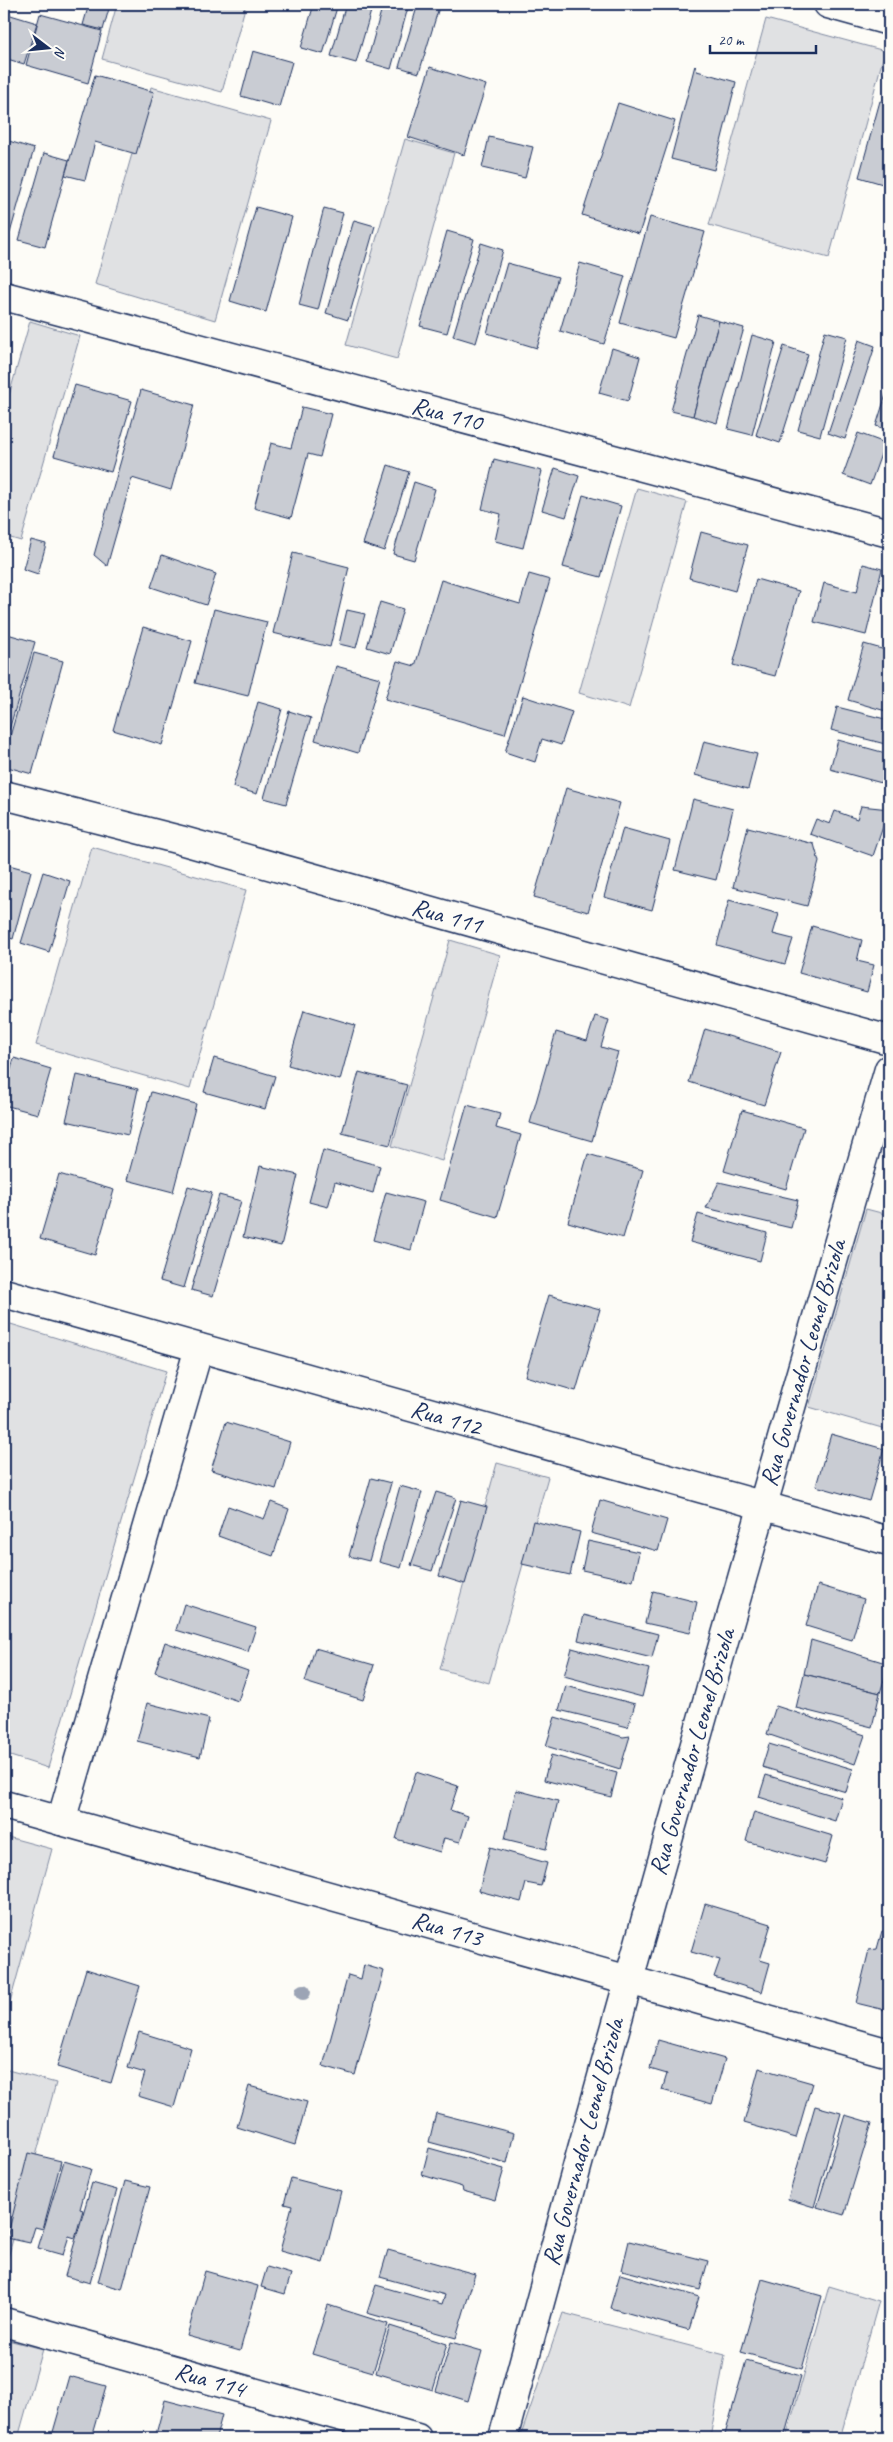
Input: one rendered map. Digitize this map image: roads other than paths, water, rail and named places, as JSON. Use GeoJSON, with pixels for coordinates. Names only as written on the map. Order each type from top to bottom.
{"type":"FeatureCollection","features":[{"type":"Feature","properties":{"kind":"street"},"geometry":{"type":"LineString","coordinates":[[828,4],[889,21]]}},
{"type":"Feature","properties":{"kind":"street","name":"Rua 110"},"geometry":{"type":"LineString","coordinates":[[4,296],[889,533]]}},
{"type":"Feature","properties":{"kind":"street","name":"Rua 111"},"geometry":{"type":"LineString","coordinates":[[4,795],[180,840],[889,1040]]}},
{"type":"Feature","properties":{"kind":"street","name":"Rua Governador Leonel Brizola"},"geometry":{"type":"LineString","coordinates":[[503,2438],[628,1979],[761,1506],[889,1069]]}},
{"type":"Feature","properties":{"kind":"street","name":"Rua 112"},"geometry":{"type":"LineString","coordinates":[[4,1294],[889,1541]]}},
{"type":"Feature","properties":{"kind":"street"},"geometry":{"type":"LineString","coordinates":[[61,1821],[199,1348]]}},
{"type":"Feature","properties":{"kind":"street","name":"Rua 113"},"geometry":{"type":"LineString","coordinates":[[4,1805],[889,2053]]}},
{"type":"Feature","properties":{"kind":"street","name":"Rua 114"},"geometry":{"type":"LineString","coordinates":[[4,2322],[417,2438]]}}]}
